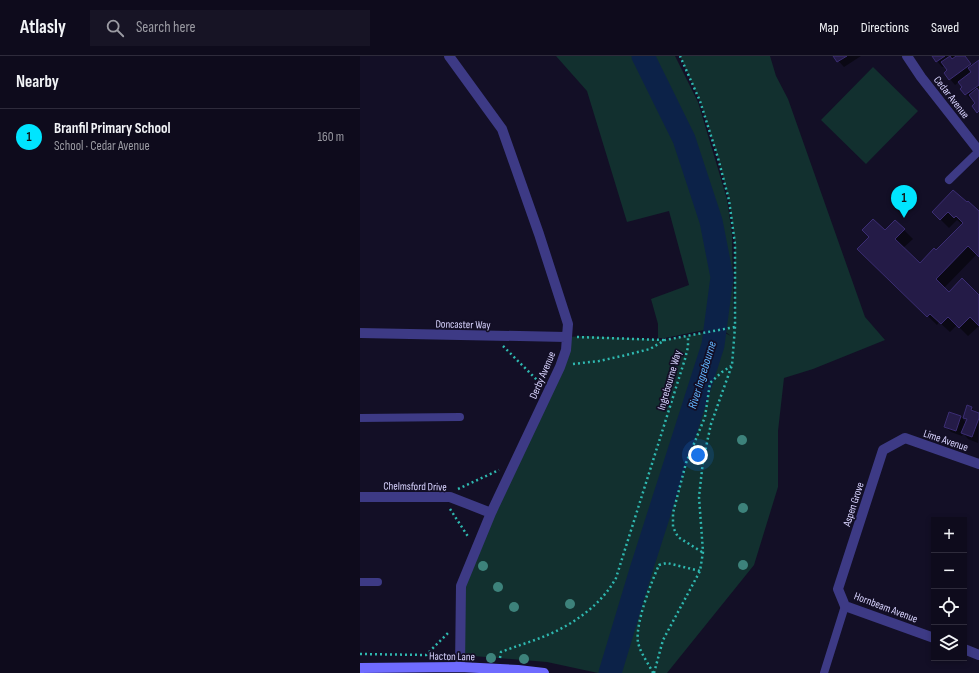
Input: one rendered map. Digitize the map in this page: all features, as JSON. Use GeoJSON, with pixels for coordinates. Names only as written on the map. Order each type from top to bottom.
{"type":"FeatureCollection","features":[{"type":"Feature","properties":{"kind":"street","name":"Derby Avenue"},"geometry":{"type":"LineString","coordinates":[[449,56],[502,129],[539,234],[568,324],[566,350],[560,367],[491,513],[461,586],[462,619],[460,667]]}},
{"type":"Feature","properties":{"kind":"street","name":"Cedar Avenue"},"geometry":{"type":"LineString","coordinates":[[907,56],[921,77],[979,151]]}},
{"type":"Feature","properties":{"kind":"street","name":"Doncaster Way"},"geometry":{"type":"LineString","coordinates":[[360,333],[566,338]]}},
{"type":"Feature","properties":{"kind":"street","name":"Lime Avenue"},"geometry":{"type":"LineString","coordinates":[[905,438],[979,464]]}},
{"type":"Feature","properties":{"kind":"street","name":"Aspen Grove"},"geometry":{"type":"LineString","coordinates":[[838,589],[883,450],[905,438]]}},
{"type":"Feature","properties":{"kind":"street","name":"Chelmsford Drive"},"geometry":{"type":"LineString","coordinates":[[360,497],[450,497],[491,513]]}},
{"type":"Feature","properties":{"kind":"street","name":"Hornbeam Avenue"},"geometry":{"type":"LineString","coordinates":[[838,589],[845,606],[931,637]]}},
{"type":"Feature","properties":{"kind":"street"},"geometry":{"type":"LineString","coordinates":[[967,650],[979,655]]}},
{"type":"Feature","properties":{"kind":"street","name":"Hacton Lane"},"geometry":{"type":"LineString","coordinates":[[360,668],[460,667],[544,673]]}},
{"type":"Feature","properties":{"kind":"lane"},"geometry":{"type":"LineString","coordinates":[[948,180],[979,151]]}},
{"type":"Feature","properties":{"kind":"lane"},"geometry":{"type":"LineString","coordinates":[[360,418],[460,417]]}},
{"type":"Feature","properties":{"kind":"lane"},"geometry":{"type":"LineString","coordinates":[[360,582],[378,582]]}},
{"type":"Feature","properties":{"kind":"lane"},"geometry":{"type":"LineString","coordinates":[[824,673],[845,606]]}},
{"type":"Feature","properties":{"kind":"path"},"geometry":{"type":"LineString","coordinates":[[654,673],[663,640],[700,571],[703,552],[699,497],[703,461],[711,424],[732,365],[735,327],[735,244],[729,200],[718,158],[700,101],[680,56]]}},
{"type":"Feature","properties":{"kind":"path"},"geometry":{"type":"LineString","coordinates":[[566,338],[586,336],[665,340],[735,327]]}},
{"type":"Feature","properties":{"kind":"path"},"geometry":{"type":"LineString","coordinates":[[493,336],[549,392]]}},
{"type":"Feature","properties":{"kind":"path","name":"Ingrebourne Way"},"geometry":{"type":"LineString","coordinates":[[500,660],[502,652],[546,636],[569,623],[591,608],[612,587],[685,359],[688,347],[688,336]]}},
{"type":"Feature","properties":{"kind":"path"},"geometry":{"type":"LineString","coordinates":[[560,367],[566,369],[569,364],[599,361],[650,349],[665,340]]}},
{"type":"Feature","properties":{"kind":"path"},"geometry":{"type":"LineString","coordinates":[[703,552],[678,537],[673,527],[673,513],[686,463],[705,417],[710,383],[732,365]]}},
{"type":"Feature","properties":{"kind":"path"},"geometry":{"type":"LineString","coordinates":[[654,673],[638,643],[638,630],[652,581],[659,565],[667,564],[700,571]]}},
{"type":"Feature","properties":{"kind":"path"},"geometry":{"type":"LineString","coordinates":[[360,654],[426,655],[462,619]]}},
{"type":"Feature","properties":{"kind":"green space"},"geometry":{"type":"Polygon","coordinates":[[[556,56],[675,56],[698,102],[727,199],[732,235],[734,332],[735,244],[729,200],[718,158],[700,101],[680,56],[770,56],[776,76],[788,99],[865,317],[885,340],[813,369],[784,378],[778,431],[778,487],[754,565],[667,673],[598,673],[547,662],[461,655],[461,586],[549,391],[566,337],[586,336],[665,340],[719,330],[731,336],[719,327],[665,338],[658,338],[658,324],[651,299],[689,285],[669,211],[627,222],[587,91],[556,56]]]}},
{"type":"Feature","properties":{"kind":"green space"},"geometry":{"type":"Polygon","coordinates":[[[873,67],[918,111],[866,164],[821,120],[873,67]]]}},
{"type":"Feature","properties":{"kind":"building"},"geometry":{"type":"Polygon","coordinates":[[[833,56],[847,56],[837,62],[833,56]]]}},
{"type":"Feature","properties":{"kind":"building"},"geometry":{"type":"Polygon","coordinates":[[[932,56],[945,56],[936,62],[932,56]]]}},
{"type":"Feature","properties":{"kind":"building"},"geometry":{"type":"Polygon","coordinates":[[[950,56],[952,59],[956,56],[965,56],[971,64],[949,80],[944,73],[947,70],[941,62],[950,56]]]}},
{"type":"Feature","properties":{"kind":"building"},"geometry":{"type":"Polygon","coordinates":[[[979,60],[979,85],[965,95],[960,89],[962,87],[958,82],[971,72],[968,68],[979,60]]]}},
{"type":"Feature","properties":{"kind":"building"},"geometry":{"type":"Polygon","coordinates":[[[977,88],[979,91],[979,111],[977,113],[972,106],[975,103],[969,95],[977,88]]]}},
{"type":"Feature","properties":{"kind":"building"},"geometry":{"type":"Polygon","coordinates":[[[953,190],[979,211],[979,257],[968,246],[936,279],[949,292],[962,278],[979,295],[979,326],[970,317],[959,328],[948,317],[941,324],[930,314],[927,317],[857,249],[869,237],[862,230],[873,219],[885,230],[895,220],[905,229],[895,239],[920,263],[934,248],[936,250],[963,223],[956,216],[954,218],[948,212],[940,220],[932,212],[953,190]]]}},
{"type":"Feature","properties":{"kind":"building"},"geometry":{"type":"Polygon","coordinates":[[[967,405],[972,407],[971,410],[979,413],[979,418],[972,437],[961,433],[967,419],[963,418],[967,405]]]}},
{"type":"Feature","properties":{"kind":"building"},"geometry":{"type":"Polygon","coordinates":[[[949,412],[961,416],[956,431],[944,427],[949,412]]]}},
{"type":"Feature","properties":{"kind":"waterway","name":"River Ingrebourne"},"geometry":{"type":"LineString","coordinates":[[610,673],[641,570],[713,345],[722,277],[711,221],[684,139],[643,56]]}},
{"type":"Feature","properties":{"kind":"place","name":"Branfil Primary School"},"geometry":{"type":"Point","coordinates":[904,218]}}]}
